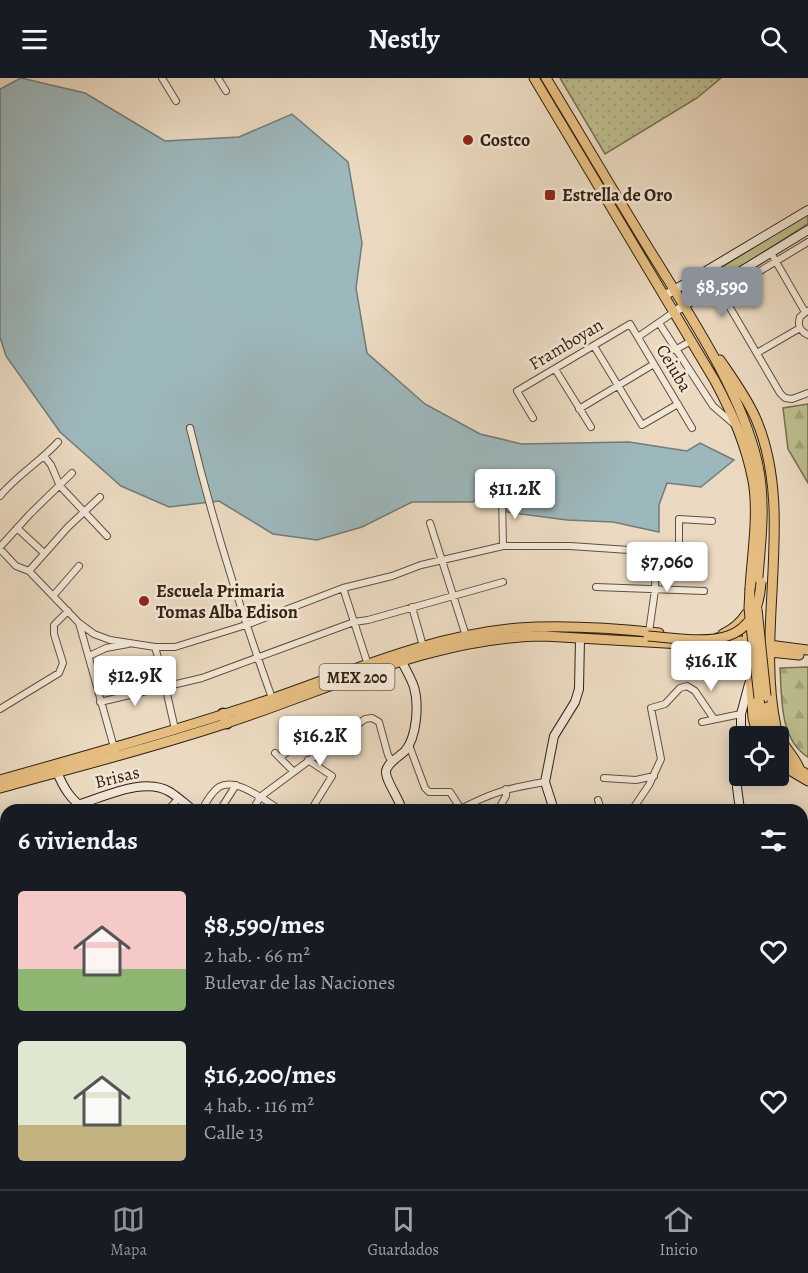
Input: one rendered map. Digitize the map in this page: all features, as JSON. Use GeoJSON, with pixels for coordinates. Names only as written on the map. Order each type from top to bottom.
{"type":"FeatureCollection","features":[{"type":"Feature","properties":{"kind":"main road"},"geometry":{"type":"LineString","coordinates":[[534,78],[715,381],[745,447],[755,503],[749,608],[765,724]]}},
{"type":"Feature","properties":{"kind":"main road"},"geometry":{"type":"LineString","coordinates":[[546,78],[683,305],[744,395],[756,419],[767,453],[774,513],[769,621],[772,704],[776,730],[784,747],[804,772]]}},
{"type":"Feature","properties":{"kind":"main road"},"geometry":{"type":"LineString","coordinates":[[544,636],[567,631],[648,634],[708,640],[731,636],[756,612],[761,596],[767,491],[765,466],[754,436],[697,327]]}},
{"type":"Feature","properties":{"kind":"main road"},"geometry":{"type":"LineString","coordinates":[[754,436],[762,504],[757,607],[765,724]]}},
{"type":"Feature","properties":{"kind":"main road"},"geometry":{"type":"LineString","coordinates":[[750,471],[746,614],[755,726]]}},
{"type":"Feature","properties":{"kind":"main road"},"geometry":{"type":"LineString","coordinates":[[710,638],[732,630],[746,614]]}},
{"type":"Feature","properties":{"kind":"main road"},"geometry":{"type":"LineString","coordinates":[[769,621],[787,650],[808,656]]}},
{"type":"Feature","properties":{"kind":"main road","name":"MEX 200"},"geometry":{"type":"LineString","coordinates":[[0,788],[57,772],[175,729],[225,718],[272,698],[423,646],[466,636],[517,628],[560,627],[710,638],[747,646]]}},
{"type":"Feature","properties":{"kind":"main road","name":"MEX 200"},"geometry":{"type":"LineString","coordinates":[[0,780],[115,751],[425,653],[465,644],[519,636],[544,636],[725,648],[747,646]]}},
{"type":"Feature","properties":{"kind":"main road"},"geometry":{"type":"LineString","coordinates":[[747,646],[808,650]]}},
{"type":"Feature","properties":{"kind":"main road"},"geometry":{"type":"LineString","coordinates":[[725,648],[746,664],[750,675]]}},
{"type":"Feature","properties":{"kind":"main road"},"geometry":{"type":"LineString","coordinates":[[771,673],[777,658],[787,650]]}},
{"type":"Feature","properties":{"kind":"main road"},"geometry":{"type":"LineString","coordinates":[[789,762],[804,772]]}},
{"type":"Feature","properties":{"kind":"main road"},"geometry":{"type":"LineString","coordinates":[[789,769],[808,781]]}},
{"type":"Feature","properties":{"kind":"street"},"geometry":{"type":"LineString","coordinates":[[218,78],[226,92]]}},
{"type":"Feature","properties":{"kind":"street"},"geometry":{"type":"LineString","coordinates":[[165,79],[176,101]]}},
{"type":"Feature","properties":{"kind":"street"},"geometry":{"type":"LineString","coordinates":[[664,296],[808,210]]}},
{"type":"Feature","properties":{"kind":"street"},"geometry":{"type":"LineString","coordinates":[[638,337],[683,305],[808,230]]}},
{"type":"Feature","properties":{"kind":"street"},"geometry":{"type":"LineString","coordinates":[[808,242],[722,294],[785,398],[792,399],[808,393]]}},
{"type":"Feature","properties":{"kind":"street"},"geometry":{"type":"LineString","coordinates":[[771,253],[807,311],[800,317],[800,328],[808,335]]}},
{"type":"Feature","properties":{"kind":"street"},"geometry":{"type":"LineString","coordinates":[[659,323],[713,406],[738,428]]}},
{"type":"Feature","properties":{"kind":"street","name":"Ceiuba"},"geometry":{"type":"LineString","coordinates":[[630,324],[692,428]]}},
{"type":"Feature","properties":{"kind":"street","name":"Framboyan"},"geometry":{"type":"LineString","coordinates":[[533,418],[517,391],[630,324]]}},
{"type":"Feature","properties":{"kind":"street"},"geometry":{"type":"LineString","coordinates":[[757,353],[800,328]]}},
{"type":"Feature","properties":{"kind":"street"},"geometry":{"type":"LineString","coordinates":[[675,350],[691,340]]}},
{"type":"Feature","properties":{"kind":"street"},"geometry":{"type":"LineString","coordinates":[[594,345],[642,425],[678,404]]}},
{"type":"Feature","properties":{"kind":"street"},"geometry":{"type":"LineString","coordinates":[[579,409],[654,364]]}},
{"type":"Feature","properties":{"kind":"street"},"geometry":{"type":"LineString","coordinates":[[555,369],[591,427]]}},
{"type":"Feature","properties":{"kind":"street"},"geometry":{"type":"LineString","coordinates":[[702,388],[715,381]]}},
{"type":"Feature","properties":{"kind":"street"},"geometry":{"type":"LineString","coordinates":[[190,428],[213,518],[246,625],[272,698]]}},
{"type":"Feature","properties":{"kind":"street"},"geometry":{"type":"LineString","coordinates":[[0,496],[18,476],[58,442]]}},
{"type":"Feature","properties":{"kind":"street"},"geometry":{"type":"LineString","coordinates":[[44,456],[51,465],[60,486],[107,536]]}},
{"type":"Feature","properties":{"kind":"street"},"geometry":{"type":"LineString","coordinates":[[72,473],[0,548],[16,566],[29,571],[79,623],[94,634],[110,640],[155,647],[175,647],[246,625],[343,588],[392,576],[422,565],[503,546],[570,546],[703,555]]}},
{"type":"Feature","properties":{"kind":"street"},"geometry":{"type":"LineString","coordinates":[[502,495],[503,546]]}},
{"type":"Feature","properties":{"kind":"street"},"geometry":{"type":"LineString","coordinates":[[29,571],[100,497]]}},
{"type":"Feature","properties":{"kind":"street"},"geometry":{"type":"LineString","coordinates":[[679,553],[679,519],[712,521]]}},
{"type":"Feature","properties":{"kind":"street"},"geometry":{"type":"LineString","coordinates":[[430,523],[466,636]]}},
{"type":"Feature","properties":{"kind":"street"},"geometry":{"type":"LineString","coordinates":[[17,528],[44,553]]}},
{"type":"Feature","properties":{"kind":"street"},"geometry":{"type":"LineString","coordinates":[[648,634],[655,590],[656,552]]}},
{"type":"Feature","properties":{"kind":"street"},"geometry":{"type":"LineString","coordinates":[[52,596],[79,566]]}},
{"type":"Feature","properties":{"kind":"street"},"geometry":{"type":"LineString","coordinates":[[100,702],[202,678],[354,622],[503,582]]}},
{"type":"Feature","properties":{"kind":"street"},"geometry":{"type":"LineString","coordinates":[[596,587],[704,591]]}},
{"type":"Feature","properties":{"kind":"street"},"geometry":{"type":"LineString","coordinates":[[343,588],[368,665]]}},
{"type":"Feature","properties":{"kind":"street"},"geometry":{"type":"LineString","coordinates":[[412,607],[423,646]]}},
{"type":"Feature","properties":{"kind":"street"},"geometry":{"type":"LineString","coordinates":[[0,709],[59,673],[63,667],[54,634],[54,625],[68,611]]}},
{"type":"Feature","properties":{"kind":"street"},"geometry":{"type":"LineString","coordinates":[[79,623],[115,751]]}},
{"type":"Feature","properties":{"kind":"street"},"geometry":{"type":"LineString","coordinates":[[552,804],[545,782],[554,736],[575,702],[579,689],[580,638]]}},
{"type":"Feature","properties":{"kind":"street"},"geometry":{"type":"LineString","coordinates":[[89,656],[106,648],[132,643]]}},
{"type":"Feature","properties":{"kind":"street"},"geometry":{"type":"LineString","coordinates":[[155,647],[175,729]]}},
{"type":"Feature","properties":{"kind":"street"},"geometry":{"type":"LineString","coordinates":[[400,804],[386,771],[409,745],[416,698],[412,682],[402,662]]}},
{"type":"Feature","properties":{"kind":"street"},"geometry":{"type":"LineString","coordinates":[[95,679],[159,663]]}},
{"type":"Feature","properties":{"kind":"street"},"geometry":{"type":"LineString","coordinates":[[741,726],[741,714],[750,675]]}},
{"type":"Feature","properties":{"kind":"street"},"geometry":{"type":"LineString","coordinates":[[636,804],[654,776],[661,759],[651,708],[666,704],[680,688],[687,686],[695,691],[714,719]]}},
{"type":"Feature","properties":{"kind":"street"},"geometry":{"type":"LineString","coordinates":[[702,722],[741,714]]}},
{"type":"Feature","properties":{"kind":"street"},"geometry":{"type":"LineString","coordinates":[[256,804],[260,797],[366,719],[372,718],[379,722],[392,762]]}},
{"type":"Feature","properties":{"kind":"street"},"geometry":{"type":"LineString","coordinates":[[409,745],[425,788],[429,792],[450,792],[457,804]]}},
{"type":"Feature","properties":{"kind":"street"},"geometry":{"type":"LineString","coordinates":[[294,746],[277,756],[294,772]]}},
{"type":"Feature","properties":{"kind":"street"},"geometry":{"type":"LineString","coordinates":[[308,760],[332,776],[315,804]]}},
{"type":"Feature","properties":{"kind":"street"},"geometry":{"type":"LineString","coordinates":[[57,772],[63,788],[79,804]]}},
{"type":"Feature","properties":{"kind":"street"},"geometry":{"type":"LineString","coordinates":[[604,778],[636,780],[654,776]]}},
{"type":"Feature","properties":{"kind":"street"},"geometry":{"type":"LineString","coordinates":[[470,804],[486,795],[506,789],[545,782]]}},
{"type":"Feature","properties":{"kind":"street"},"geometry":{"type":"LineString","coordinates":[[206,804],[217,788],[225,784],[236,785],[271,804]]}},
{"type":"Feature","properties":{"kind":"street","name":"Brisas"},"geometry":{"type":"LineString","coordinates":[[90,804],[142,785],[162,788],[185,804]]}},
{"type":"Feature","properties":{"kind":"street"},"geometry":{"type":"LineString","coordinates":[[224,804],[236,785]]}},
{"type":"Feature","properties":{"kind":"street"},"geometry":{"type":"LineString","coordinates":[[737,786],[739,804]]}},
{"type":"Feature","properties":{"kind":"street"},"geometry":{"type":"LineString","coordinates":[[501,804],[506,796],[506,789]]}},
{"type":"Feature","properties":{"kind":"street"},"geometry":{"type":"LineString","coordinates":[[173,804],[178,799]]}},
{"type":"Feature","properties":{"kind":"street"},"geometry":{"type":"LineString","coordinates":[[598,800],[599,804]]}},
{"type":"Feature","properties":{"kind":"green space"},"geometry":{"type":"Polygon","coordinates":[[[560,78],[721,78],[697,98],[605,154],[560,78]]]}},
{"type":"Feature","properties":{"kind":"green space"},"geometry":{"type":"Polygon","coordinates":[[[808,214],[808,224],[716,283],[712,273],[808,214]]]}},
{"type":"Feature","properties":{"kind":"green space"},"geometry":{"type":"Polygon","coordinates":[[[808,404],[808,483],[788,449],[783,408],[808,404]]]}},
{"type":"Feature","properties":{"kind":"green space"},"geometry":{"type":"Polygon","coordinates":[[[808,667],[808,757],[792,740],[789,726],[786,726],[782,704],[780,668],[808,667]]]}},
{"type":"Feature","properties":{"kind":"water"},"geometry":{"type":"Polygon","coordinates":[[[21,78],[85,93],[165,141],[239,137],[292,114],[348,162],[362,243],[356,288],[367,353],[425,404],[480,434],[522,444],[629,442],[687,451],[700,443],[734,460],[701,487],[667,483],[659,505],[659,532],[613,522],[567,520],[507,512],[498,480],[473,502],[412,502],[362,527],[317,540],[273,534],[219,501],[169,507],[121,486],[60,432],[6,356],[0,337],[0,89],[21,78]]]}},
{"type":"Feature","properties":{"kind":"place","name":"Costco"},"geometry":{"type":"Point","coordinates":[468,140]}},
{"type":"Feature","properties":{"kind":"place","name":"Estrella de Oro"},"geometry":{"type":"Point","coordinates":[550,195]}},
{"type":"Feature","properties":{"kind":"place","name":"Escuela Primaria Tomas Alba Edison"},"geometry":{"type":"Point","coordinates":[144,601]}}]}
